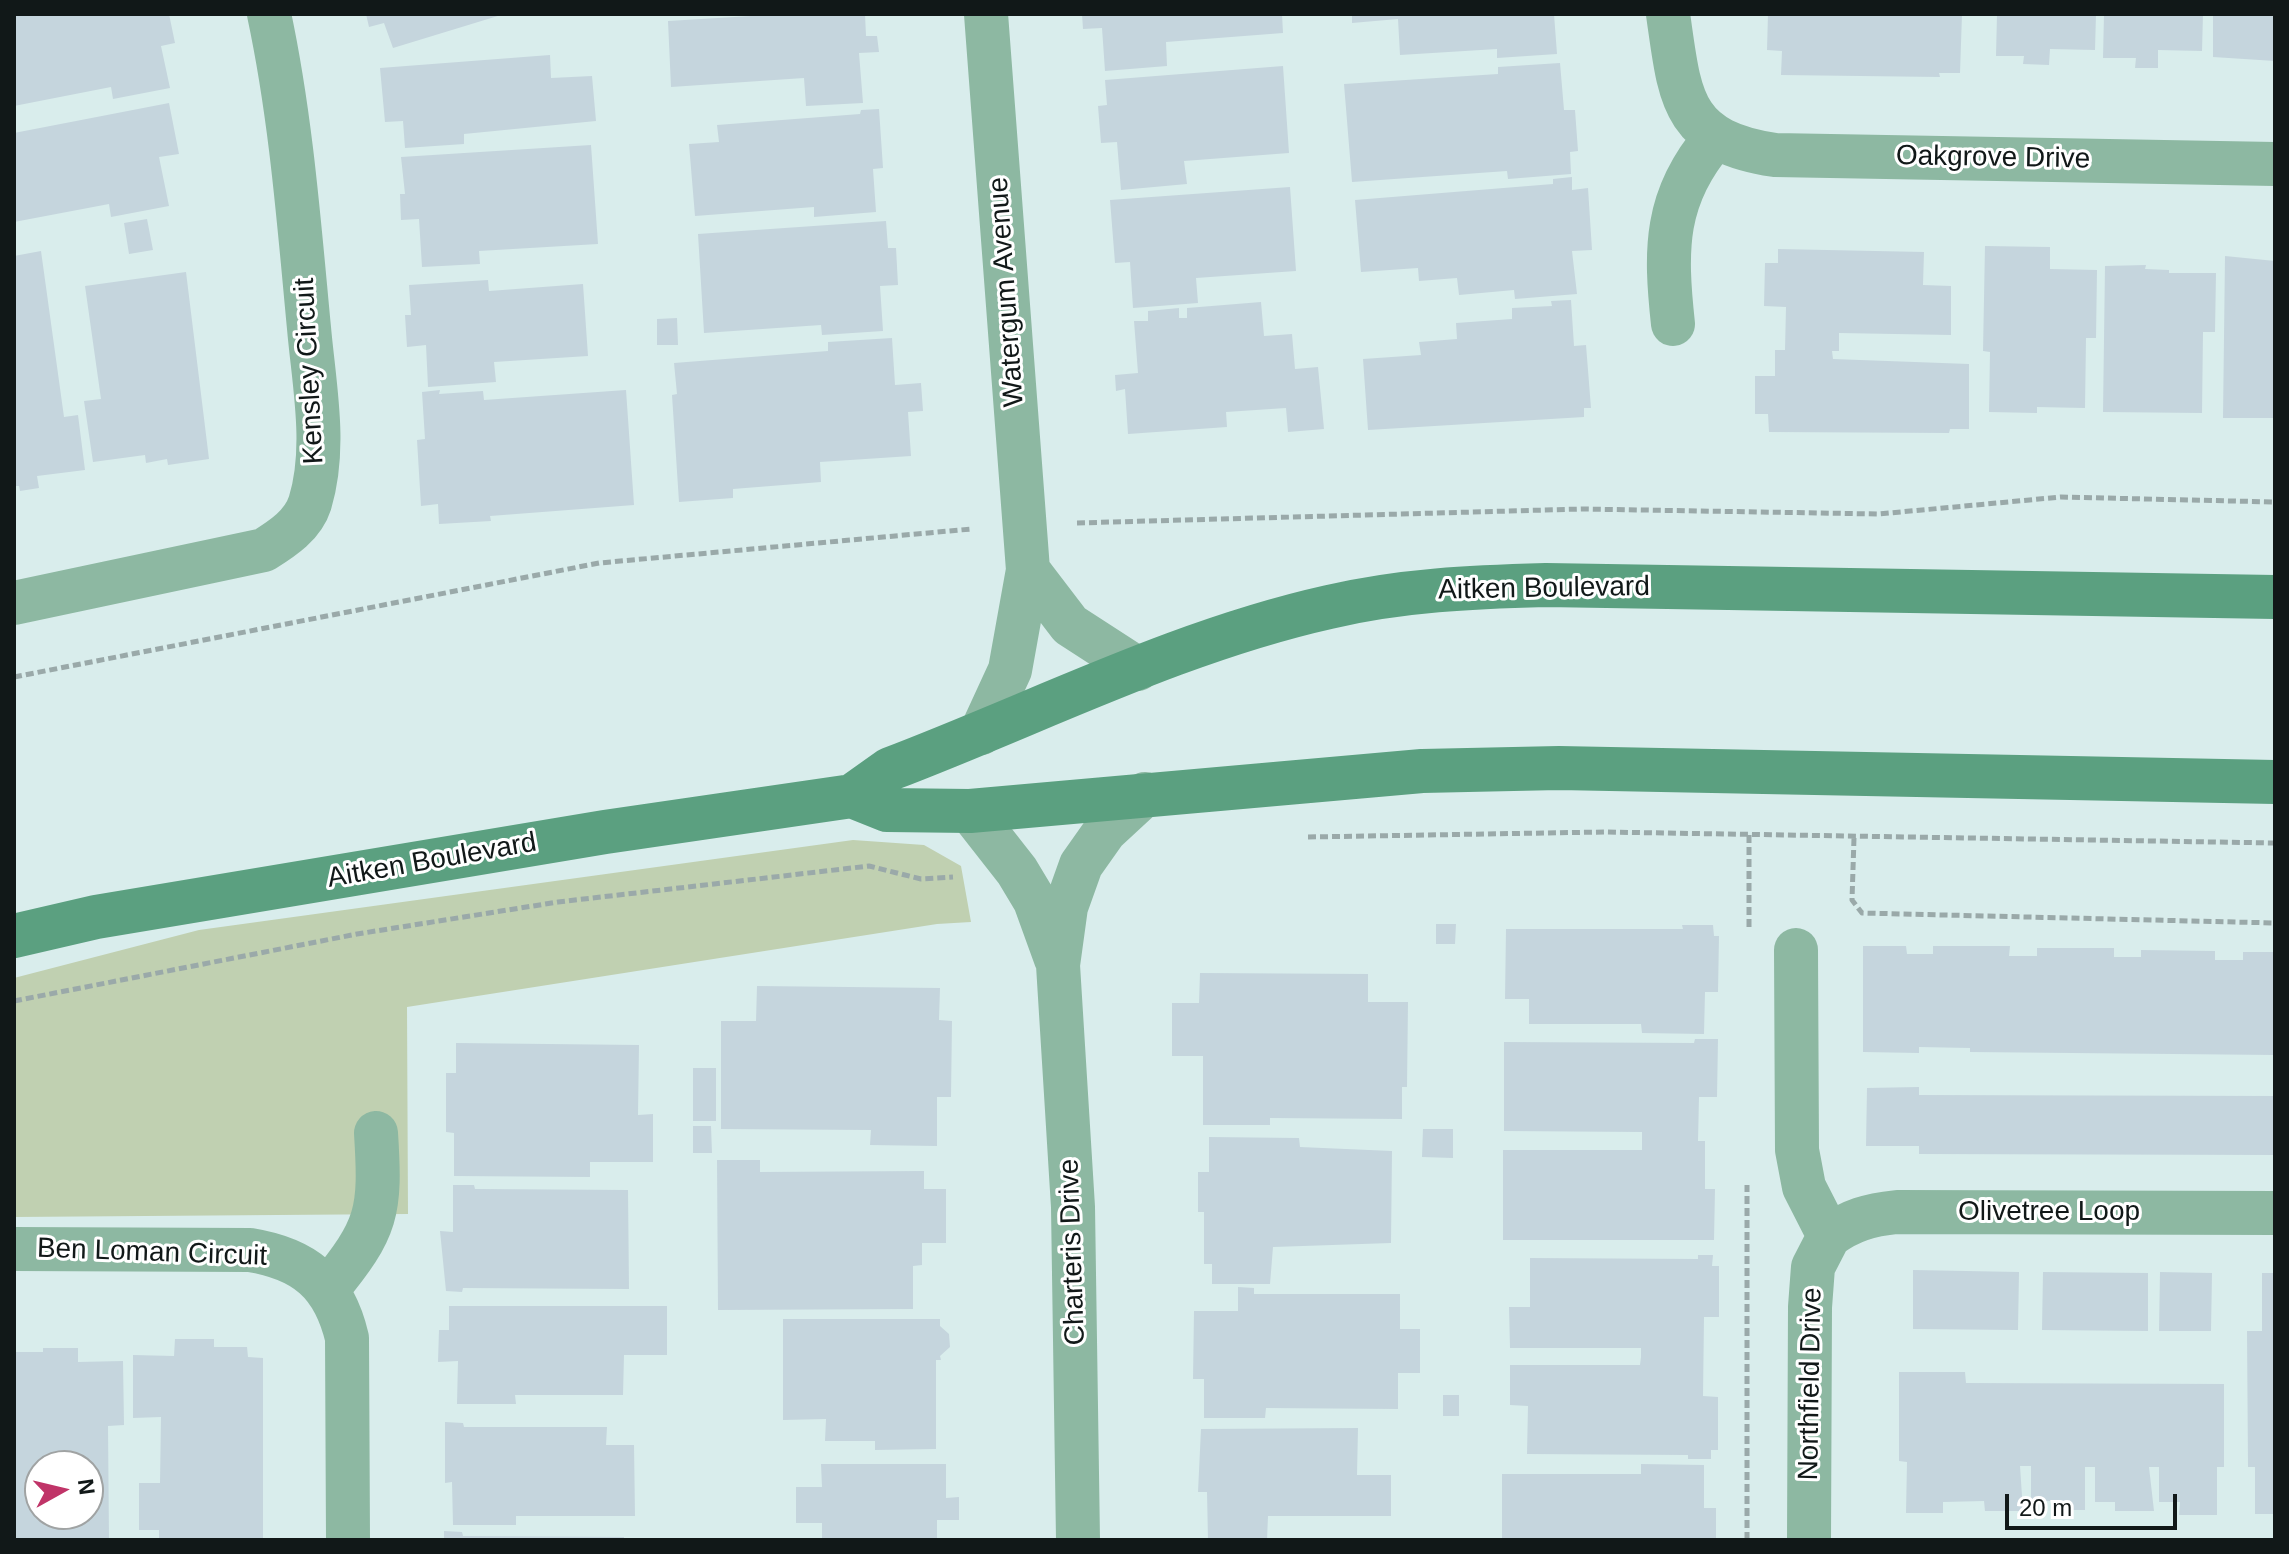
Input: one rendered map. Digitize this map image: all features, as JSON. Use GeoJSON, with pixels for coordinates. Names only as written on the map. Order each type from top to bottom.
{"type":"FeatureCollection","features":[{"type":"Feature","properties":{"kind":"main road","name":"Aitken Boulevard"},"geometry":{"type":"LineString","coordinates":[[14,936],[96,917],[543,842],[852,796],[890,769],[1138,669],[1247,630],[1329,607],[1437,588],[1546,585],[2275,597]]}},
{"type":"Feature","properties":{"kind":"main road","name":"Aitken Boulevard"},"geometry":{"type":"LineString","coordinates":[[852,796],[887,810],[970,811],[1422,771],[1559,768],[2275,782]]}},
{"type":"Feature","properties":{"kind":"street","name":"Kensley Circuit"},"geometry":{"type":"LineString","coordinates":[[14,603],[264,550],[289,535],[309,507],[317,475],[318,430],[296,183],[269,14]]}},
{"type":"Feature","properties":{"kind":"street","name":"Watergum Avenue"},"geometry":{"type":"LineString","coordinates":[[981,733],[1010,670],[1028,570],[986,14]]}},
{"type":"Feature","properties":{"kind":"street","name":"Oakgrove Drive"},"geometry":{"type":"LineString","coordinates":[[1668,14],[1681,90],[1693,118],[1715,138],[1741,150],[1775,155],[2275,164]]}},
{"type":"Feature","properties":{"kind":"street"},"geometry":{"type":"LineString","coordinates":[[1673,324],[1667,268],[1670,227],[1692,164],[1715,138]]}},
{"type":"Feature","properties":{"kind":"street"},"geometry":{"type":"LineString","coordinates":[[1028,570],[1070,625],[1138,669]]}},
{"type":"Feature","properties":{"kind":"street"},"geometry":{"type":"LineString","coordinates":[[1058,965],[1066,907],[1081,865],[1105,831],[1145,794]]}},
{"type":"Feature","properties":{"kind":"street"},"geometry":{"type":"LineString","coordinates":[[970,811],[1017,871],[1035,901],[1058,965]]}},
{"type":"Feature","properties":{"kind":"street"},"geometry":{"type":"LineString","coordinates":[[1796,950],[1797,1150],[1804,1187],[1829,1236]]}},
{"type":"Feature","properties":{"kind":"street","name":"Charteris Drive"},"geometry":{"type":"LineString","coordinates":[[1058,965],[1073,1207],[1078,1540]]}},
{"type":"Feature","properties":{"kind":"street"},"geometry":{"type":"LineString","coordinates":[[327,1290],[357,1253],[374,1224],[379,1190],[376,1133]]}},
{"type":"Feature","properties":{"kind":"street","name":"Olivetree Loop"},"geometry":{"type":"LineString","coordinates":[[1829,1236],[1847,1223],[1866,1215],[1897,1212],[2275,1213]]}},
{"type":"Feature","properties":{"kind":"street","name":"Northfield Drive"},"geometry":{"type":"LineString","coordinates":[[1809,1540],[1810,1307],[1813,1267],[1829,1236]]}},
{"type":"Feature","properties":{"kind":"street","name":"Ben Loman Circuit"},"geometry":{"type":"LineString","coordinates":[[14,1249],[250,1250],[278,1254],[304,1267],[327,1290],[340,1311],[347,1338],[348,1540]]}},
{"type":"Feature","properties":{"kind":"path"},"geometry":{"type":"LineString","coordinates":[[14,677],[599,563],[1024,524],[1582,509],[1879,514],[2061,497],[2275,502]]}},
{"type":"Feature","properties":{"kind":"path"},"geometry":{"type":"LineString","coordinates":[[1854,838],[1852,900],[1862,913],[2275,923]]}},
{"type":"Feature","properties":{"kind":"green space"},"geometry":{"type":"Polygon","coordinates":[[[853,840],[924,845],[961,866],[971,922],[937,924],[407,1007],[408,1214],[14,1217],[14,978],[199,930],[853,840]]]}},
{"type":"Feature","properties":{"kind":"building"},"geometry":{"type":"Polygon","coordinates":[[[14,14],[169,14],[175,43],[161,46],[170,88],[113,99],[111,87],[14,106],[14,14]]]}},
{"type":"Feature","properties":{"kind":"building"},"geometry":{"type":"Polygon","coordinates":[[[366,14],[501,15],[393,48],[384,23],[369,27],[366,14]]]}},
{"type":"Feature","properties":{"kind":"building"},"geometry":{"type":"Polygon","coordinates":[[[784,14],[865,14],[866,36],[877,36],[879,52],[859,53],[863,103],[806,106],[804,78],[671,87],[668,21],[784,14]]]}},
{"type":"Feature","properties":{"kind":"building"},"geometry":{"type":"Polygon","coordinates":[[[1082,14],[1282,14],[1283,33],[1166,42],[1167,66],[1105,71],[1102,28],[1083,29],[1082,14]]]}},
{"type":"Feature","properties":{"kind":"building"},"geometry":{"type":"Polygon","coordinates":[[[1352,14],[1554,14],[1557,54],[1497,58],[1497,49],[1400,55],[1398,19],[1352,23],[1352,14]]]}},
{"type":"Feature","properties":{"kind":"building"},"geometry":{"type":"Polygon","coordinates":[[[1768,14],[1962,14],[1960,73],[1939,73],[1940,77],[1781,75],[1782,51],[1767,50],[1768,14]]]}},
{"type":"Feature","properties":{"kind":"building"},"geometry":{"type":"Polygon","coordinates":[[[1997,14],[2096,14],[2095,50],[2050,49],[2049,65],[2023,64],[2024,56],[1996,56],[1997,14]]]}},
{"type":"Feature","properties":{"kind":"building"},"geometry":{"type":"Polygon","coordinates":[[[2104,14],[2203,14],[2202,51],[2158,50],[2158,68],[2135,68],[2136,58],[2103,58],[2104,14]]]}},
{"type":"Feature","properties":{"kind":"building"},"geometry":{"type":"Polygon","coordinates":[[[2213,14],[2275,14],[2275,61],[2213,57],[2213,14]]]}},
{"type":"Feature","properties":{"kind":"building"},"geometry":{"type":"Polygon","coordinates":[[[550,55],[551,78],[592,76],[596,121],[464,134],[464,144],[405,148],[403,121],[385,122],[380,68],[550,55]]]}},
{"type":"Feature","properties":{"kind":"building"},"geometry":{"type":"Polygon","coordinates":[[[1560,63],[1564,110],[1575,110],[1578,151],[1570,152],[1571,174],[1508,179],[1507,171],[1352,182],[1344,84],[1498,74],[1498,67],[1560,63]]]}},
{"type":"Feature","properties":{"kind":"building"},"geometry":{"type":"Polygon","coordinates":[[[1283,66],[1289,153],[1184,161],[1187,184],[1121,190],[1117,142],[1101,143],[1098,106],[1107,105],[1105,80],[1283,66]]]}},
{"type":"Feature","properties":{"kind":"building"},"geometry":{"type":"Polygon","coordinates":[[[169,103],[179,154],[159,157],[169,206],[111,217],[109,204],[14,222],[14,133],[169,103]]]}},
{"type":"Feature","properties":{"kind":"building"},"geometry":{"type":"Polygon","coordinates":[[[879,109],[883,168],[873,169],[876,212],[814,217],[814,207],[695,216],[689,144],[719,142],[717,125],[860,114],[861,110],[879,109]]]}},
{"type":"Feature","properties":{"kind":"building"},"geometry":{"type":"Polygon","coordinates":[[[591,145],[598,244],[479,251],[480,264],[422,267],[419,219],[401,220],[400,194],[405,194],[401,157],[591,145]]]}},
{"type":"Feature","properties":{"kind":"building"},"geometry":{"type":"Polygon","coordinates":[[[1572,177],[1572,190],[1588,188],[1592,250],[1572,251],[1577,294],[1515,299],[1514,290],[1459,295],[1457,278],[1419,281],[1418,268],[1361,272],[1355,200],[1553,184],[1553,179],[1572,177]]]}},
{"type":"Feature","properties":{"kind":"building"},"geometry":{"type":"Polygon","coordinates":[[[1290,187],[1296,271],[1196,278],[1198,303],[1133,308],[1130,262],[1115,263],[1110,200],[1290,187]]]}},
{"type":"Feature","properties":{"kind":"building"},"geometry":{"type":"Polygon","coordinates":[[[147,219],[153,250],[129,254],[124,223],[147,219]]]}},
{"type":"Feature","properties":{"kind":"building"},"geometry":{"type":"Polygon","coordinates":[[[886,221],[888,248],[896,248],[898,285],[880,286],[883,331],[822,335],[821,325],[704,333],[698,234],[886,221]]]}},
{"type":"Feature","properties":{"kind":"building"},"geometry":{"type":"Polygon","coordinates":[[[1985,246],[2050,247],[2050,269],[2097,270],[2096,338],[2086,338],[2085,408],[2037,407],[2037,413],[1989,412],[1990,352],[1983,351],[1985,246]]]}},
{"type":"Feature","properties":{"kind":"building"},"geometry":{"type":"Polygon","coordinates":[[[1778,249],[1924,252],[1923,285],[1951,286],[1951,335],[1839,333],[1839,351],[1832,351],[1833,359],[1969,364],[1969,429],[1950,429],[1949,433],[1769,432],[1768,414],[1755,414],[1755,376],[1775,376],[1775,350],[1785,350],[1786,307],[1764,306],[1765,263],[1778,263],[1778,249]]]}},
{"type":"Feature","properties":{"kind":"building"},"geometry":{"type":"Polygon","coordinates":[[[41,251],[64,417],[78,415],[85,470],[37,476],[39,488],[20,491],[19,486],[14,486],[14,256],[41,251]]]}},
{"type":"Feature","properties":{"kind":"building"},"geometry":{"type":"Polygon","coordinates":[[[2225,256],[2275,261],[2275,418],[2223,418],[2225,256]]]}},
{"type":"Feature","properties":{"kind":"building"},"geometry":{"type":"Polygon","coordinates":[[[2146,265],[2145,269],[2169,270],[2169,273],[2216,273],[2215,332],[2203,332],[2202,413],[2103,412],[2105,266],[2146,265]]]}},
{"type":"Feature","properties":{"kind":"building"},"geometry":{"type":"Polygon","coordinates":[[[186,272],[209,459],[168,465],[167,459],[146,463],[145,455],[93,462],[84,401],[101,399],[85,286],[186,272]]]}},
{"type":"Feature","properties":{"kind":"building"},"geometry":{"type":"Polygon","coordinates":[[[488,280],[489,291],[583,284],[588,356],[494,362],[496,382],[428,387],[426,345],[407,347],[405,315],[411,315],[409,285],[488,280]]]}},
{"type":"Feature","properties":{"kind":"building"},"geometry":{"type":"Polygon","coordinates":[[[1571,300],[1574,346],[1586,345],[1591,408],[1584,408],[1584,417],[1368,430],[1363,359],[1421,355],[1419,342],[1457,339],[1456,323],[1512,319],[1512,308],[1552,306],[1551,301],[1571,300]]]}},
{"type":"Feature","properties":{"kind":"building"},"geometry":{"type":"Polygon","coordinates":[[[1261,302],[1264,336],[1292,334],[1295,369],[1318,367],[1324,429],[1288,432],[1286,408],[1226,412],[1227,427],[1128,434],[1125,389],[1116,391],[1115,375],[1138,373],[1134,321],[1148,321],[1148,311],[1179,308],[1179,318],[1187,318],[1187,308],[1261,302]]]}},
{"type":"Feature","properties":{"kind":"building"},"geometry":{"type":"Polygon","coordinates":[[[677,318],[678,345],[657,345],[657,319],[677,318]]]}},
{"type":"Feature","properties":{"kind":"building"},"geometry":{"type":"Polygon","coordinates":[[[892,338],[895,385],[921,383],[923,411],[908,412],[911,456],[820,462],[821,482],[733,489],[733,498],[679,502],[672,395],[677,394],[674,363],[828,351],[828,342],[892,338]]]}},
{"type":"Feature","properties":{"kind":"building"},"geometry":{"type":"Polygon","coordinates":[[[440,390],[439,394],[483,391],[484,400],[626,390],[634,505],[490,516],[491,521],[439,524],[438,504],[421,506],[417,440],[425,439],[422,392],[440,390]]]}},
{"type":"Feature","properties":{"kind":"building"},"geometry":{"type":"Polygon","coordinates":[[[1436,924],[1456,924],[1455,944],[1436,944],[1436,924]]]}},
{"type":"Feature","properties":{"kind":"building"},"geometry":{"type":"Polygon","coordinates":[[[1682,925],[1713,925],[1714,936],[1719,936],[1718,992],[1705,992],[1704,1034],[1642,1033],[1641,1024],[1529,1024],[1529,999],[1505,999],[1506,929],[1683,929],[1682,925]]]}},
{"type":"Feature","properties":{"kind":"building"},"geometry":{"type":"Polygon","coordinates":[[[1863,946],[1906,946],[1907,954],[1933,954],[1933,946],[2010,946],[2009,956],[2037,956],[2037,948],[2114,948],[2114,957],[2141,957],[2141,950],[2215,951],[2215,960],[2243,960],[2243,952],[2275,952],[2275,1055],[1970,1052],[1970,1048],[1919,1047],[1919,1053],[1863,1052],[1863,946]]]}},
{"type":"Feature","properties":{"kind":"building"},"geometry":{"type":"Polygon","coordinates":[[[1200,973],[1368,974],[1368,1002],[1408,1002],[1407,1087],[1402,1087],[1402,1119],[1270,1118],[1270,1125],[1203,1125],[1203,1056],[1172,1056],[1172,1003],[1199,1003],[1200,973]]]}},
{"type":"Feature","properties":{"kind":"building"},"geometry":{"type":"Polygon","coordinates":[[[757,986],[940,988],[939,1020],[952,1021],[951,1097],[937,1097],[937,1146],[870,1145],[871,1130],[721,1129],[721,1021],[756,1021],[757,986]]]}},
{"type":"Feature","properties":{"kind":"building"},"geometry":{"type":"Polygon","coordinates":[[[1695,1039],[1718,1039],[1717,1097],[1699,1097],[1698,1141],[1705,1141],[1705,1189],[1715,1189],[1714,1240],[1503,1240],[1503,1150],[1642,1150],[1642,1132],[1504,1131],[1504,1042],[1694,1043],[1695,1039]]]}},
{"type":"Feature","properties":{"kind":"building"},"geometry":{"type":"Polygon","coordinates":[[[456,1043],[639,1045],[638,1115],[653,1114],[653,1162],[590,1162],[590,1177],[454,1176],[454,1133],[446,1132],[446,1073],[456,1073],[456,1043]]]}},
{"type":"Feature","properties":{"kind":"building"},"geometry":{"type":"Polygon","coordinates":[[[693,1068],[716,1068],[716,1121],[693,1121],[693,1068]]]}},
{"type":"Feature","properties":{"kind":"building"},"geometry":{"type":"Polygon","coordinates":[[[1919,1087],[1919,1095],[2275,1096],[2275,1155],[1919,1154],[1919,1146],[1866,1146],[1867,1088],[1919,1087]]]}},
{"type":"Feature","properties":{"kind":"building"},"geometry":{"type":"Polygon","coordinates":[[[693,1126],[711,1126],[712,1153],[693,1153],[693,1126]]]}},
{"type":"Feature","properties":{"kind":"building"},"geometry":{"type":"Polygon","coordinates":[[[1423,1129],[1453,1129],[1453,1158],[1422,1157],[1423,1129]]]}},
{"type":"Feature","properties":{"kind":"building"},"geometry":{"type":"Polygon","coordinates":[[[1209,1137],[1299,1138],[1300,1147],[1392,1151],[1391,1243],[1273,1247],[1270,1284],[1212,1284],[1212,1264],[1204,1264],[1204,1212],[1198,1212],[1198,1172],[1209,1172],[1209,1137]]]}},
{"type":"Feature","properties":{"kind":"building"},"geometry":{"type":"Polygon","coordinates":[[[717,1160],[760,1160],[760,1172],[924,1171],[924,1189],[946,1189],[946,1243],[922,1243],[922,1265],[913,1266],[913,1309],[718,1310],[717,1160]]]}},
{"type":"Feature","properties":{"kind":"building"},"geometry":{"type":"Polygon","coordinates":[[[453,1185],[474,1185],[475,1189],[628,1190],[629,1289],[463,1288],[462,1292],[446,1291],[440,1231],[453,1232],[453,1185]]]}},
{"type":"Feature","properties":{"kind":"building"},"geometry":{"type":"Polygon","coordinates":[[[1698,1255],[1713,1255],[1712,1266],[1719,1266],[1719,1317],[1704,1317],[1703,1396],[1718,1397],[1718,1450],[1711,1450],[1711,1459],[1688,1459],[1688,1455],[1527,1454],[1528,1406],[1510,1405],[1510,1365],[1640,1365],[1641,1357],[1641,1348],[1510,1348],[1509,1307],[1530,1307],[1530,1258],[1698,1259],[1698,1255]]]}},
{"type":"Feature","properties":{"kind":"building"},"geometry":{"type":"Polygon","coordinates":[[[1913,1270],[2019,1272],[2018,1330],[1913,1329],[1913,1270]]]}},
{"type":"Feature","properties":{"kind":"building"},"geometry":{"type":"Polygon","coordinates":[[[2043,1272],[2148,1273],[2148,1331],[2042,1330],[2043,1272]]]}},
{"type":"Feature","properties":{"kind":"building"},"geometry":{"type":"Polygon","coordinates":[[[2160,1272],[2212,1273],[2211,1331],[2159,1331],[2160,1272]]]}},
{"type":"Feature","properties":{"kind":"building"},"geometry":{"type":"Polygon","coordinates":[[[2262,1273],[2275,1273],[2275,1514],[2255,1514],[2255,1467],[2248,1467],[2247,1331],[2262,1331],[2262,1273]]]}},
{"type":"Feature","properties":{"kind":"building"},"geometry":{"type":"Polygon","coordinates":[[[1238,1287],[1254,1288],[1254,1294],[1400,1294],[1400,1329],[1420,1329],[1420,1373],[1398,1373],[1398,1409],[1266,1408],[1265,1418],[1204,1418],[1204,1379],[1193,1379],[1194,1311],[1238,1311],[1238,1287]]]}},
{"type":"Feature","properties":{"kind":"building"},"geometry":{"type":"Polygon","coordinates":[[[449,1306],[667,1306],[667,1355],[624,1355],[623,1395],[515,1395],[516,1404],[457,1404],[458,1361],[438,1362],[439,1330],[449,1330],[449,1306]]]}},
{"type":"Feature","properties":{"kind":"building"},"geometry":{"type":"Polygon","coordinates":[[[783,1319],[940,1319],[940,1326],[949,1334],[950,1347],[940,1356],[941,1360],[936,1360],[936,1449],[875,1450],[875,1441],[825,1441],[826,1419],[783,1420],[783,1319]]]}},
{"type":"Feature","properties":{"kind":"building"},"geometry":{"type":"Polygon","coordinates":[[[175,1339],[214,1339],[214,1347],[247,1347],[248,1357],[263,1358],[263,1540],[159,1540],[159,1530],[139,1530],[139,1483],[160,1483],[161,1417],[133,1418],[133,1355],[174,1356],[175,1339]]]}},
{"type":"Feature","properties":{"kind":"building"},"geometry":{"type":"Polygon","coordinates":[[[78,1348],[78,1362],[123,1361],[124,1425],[108,1426],[109,1540],[14,1540],[14,1352],[78,1348]]]}},
{"type":"Feature","properties":{"kind":"building"},"geometry":{"type":"Polygon","coordinates":[[[1899,1372],[1965,1372],[1966,1383],[2224,1384],[2224,1467],[2217,1467],[2217,1515],[2179,1515],[2180,1502],[2159,1502],[2159,1467],[2149,1467],[2154,1511],[2115,1511],[2115,1502],[2095,1502],[2095,1467],[2085,1467],[2085,1510],[2054,1510],[2054,1501],[2031,1501],[2031,1466],[2020,1466],[2023,1511],[1985,1511],[1984,1501],[1943,1502],[1943,1513],[1906,1513],[1907,1462],[1899,1461],[1899,1372]]]}},
{"type":"Feature","properties":{"kind":"building"},"geometry":{"type":"Polygon","coordinates":[[[1443,1395],[1459,1395],[1459,1416],[1443,1416],[1443,1395]]]}},
{"type":"Feature","properties":{"kind":"building"},"geometry":{"type":"Polygon","coordinates":[[[445,1422],[463,1423],[464,1427],[607,1427],[606,1445],[634,1445],[635,1516],[516,1516],[516,1525],[453,1525],[452,1482],[445,1483],[445,1422]]]}},
{"type":"Feature","properties":{"kind":"building"},"geometry":{"type":"Polygon","coordinates":[[[1358,1428],[1357,1475],[1391,1475],[1391,1516],[1268,1516],[1267,1540],[1208,1540],[1207,1492],[1198,1492],[1201,1429],[1358,1428]]]}},
{"type":"Feature","properties":{"kind":"building"},"geometry":{"type":"Polygon","coordinates":[[[821,1464],[946,1464],[946,1498],[959,1497],[959,1520],[937,1520],[937,1540],[822,1540],[822,1523],[796,1523],[796,1487],[822,1487],[821,1464]]]}},
{"type":"Feature","properties":{"kind":"building"},"geometry":{"type":"Polygon","coordinates":[[[1641,1464],[1704,1465],[1704,1508],[1716,1508],[1716,1540],[1502,1540],[1502,1474],[1641,1474],[1641,1464]]]}},
{"type":"Feature","properties":{"kind":"building"},"geometry":{"type":"Polygon","coordinates":[[[444,1531],[462,1532],[463,1536],[624,1537],[624,1540],[444,1540],[444,1531]]]}}]}
